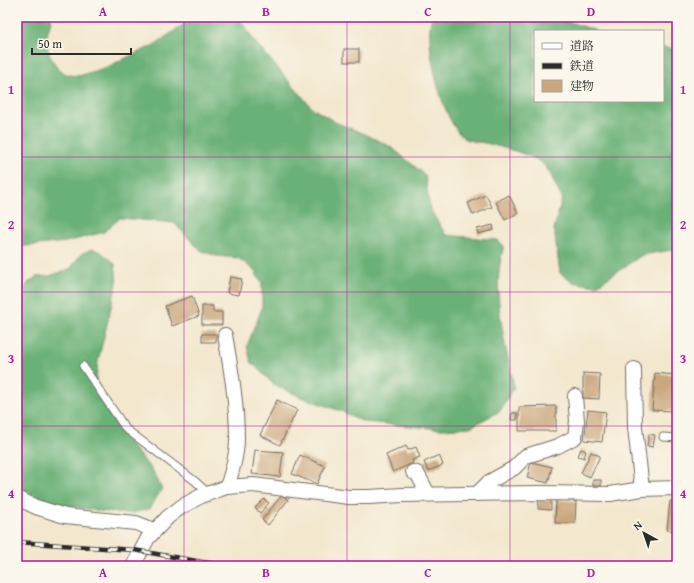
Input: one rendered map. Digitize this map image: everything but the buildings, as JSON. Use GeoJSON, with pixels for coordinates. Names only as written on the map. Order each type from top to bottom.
{"type":"FeatureCollection","features":[{"type":"Feature","properties":{"kind":"street"},"geometry":{"type":"LineString","coordinates":[[225,335],[231,368],[237,440],[234,461],[227,487]]}},
{"type":"Feature","properties":{"kind":"street"},"geometry":{"type":"LineString","coordinates":[[634,369],[635,427],[642,489]]}},
{"type":"Feature","properties":{"kind":"street"},"geometry":{"type":"LineString","coordinates":[[477,494],[489,482],[504,475],[526,456],[558,446],[575,437],[577,421],[576,396]]}},
{"type":"Feature","properties":{"kind":"street"},"geometry":{"type":"LineString","coordinates":[[413,472],[416,473],[428,494]]}},
{"type":"Feature","properties":{"kind":"street"},"geometry":{"type":"LineString","coordinates":[[133,566],[154,530],[181,507],[208,493],[227,487],[253,485],[349,497],[428,494],[610,494],[642,489],[677,488]]}},
{"type":"Feature","properties":{"kind":"street"},"geometry":{"type":"LineString","coordinates":[[17,498],[36,507],[65,516],[136,523],[154,530]]}},
{"type":"Feature","properties":{"kind":"lane"},"geometry":{"type":"LineString","coordinates":[[83,366],[126,429],[189,476],[208,493]]}},
{"type":"Feature","properties":{"kind":"lane"},"geometry":{"type":"LineString","coordinates":[[663,437],[677,438]]}},
{"type":"Feature","properties":{"kind":"green space"},"geometry":{"type":"Polygon","coordinates":[[[17,17],[52,17],[47,35],[47,47],[51,58],[60,71],[69,75],[79,76],[107,67],[154,45],[194,17],[239,17],[255,42],[312,108],[337,123],[365,134],[391,147],[425,175],[430,209],[446,235],[498,240],[504,246],[498,281],[500,316],[514,387],[500,411],[470,427],[442,429],[364,422],[341,411],[301,397],[273,384],[251,362],[247,346],[262,308],[262,284],[254,270],[238,258],[216,256],[200,250],[174,223],[120,218],[104,232],[66,242],[17,247],[17,17]]]}},
{"type":"Feature","properties":{"kind":"green space"},"geometry":{"type":"Polygon","coordinates":[[[432,17],[554,17],[595,30],[534,30],[534,102],[664,102],[664,47],[677,50],[677,249],[642,255],[596,286],[572,282],[560,273],[554,229],[562,198],[552,177],[544,165],[534,158],[519,152],[464,138],[456,129],[448,116],[436,80],[432,62],[430,28],[432,17]]]}},
{"type":"Feature","properties":{"kind":"green space"},"geometry":{"type":"Polygon","coordinates":[[[92,249],[101,252],[115,264],[117,283],[98,361],[96,380],[101,399],[123,436],[153,471],[162,489],[149,509],[135,513],[105,512],[70,506],[36,496],[24,490],[17,484],[17,367],[25,326],[22,293],[28,283],[36,277],[49,276],[70,269],[81,254],[92,249]]]}},
{"type":"Feature","properties":{"kind":"railway"},"geometry":{"type":"LineString","coordinates":[[17,542],[134,550],[225,566]]}}]}
